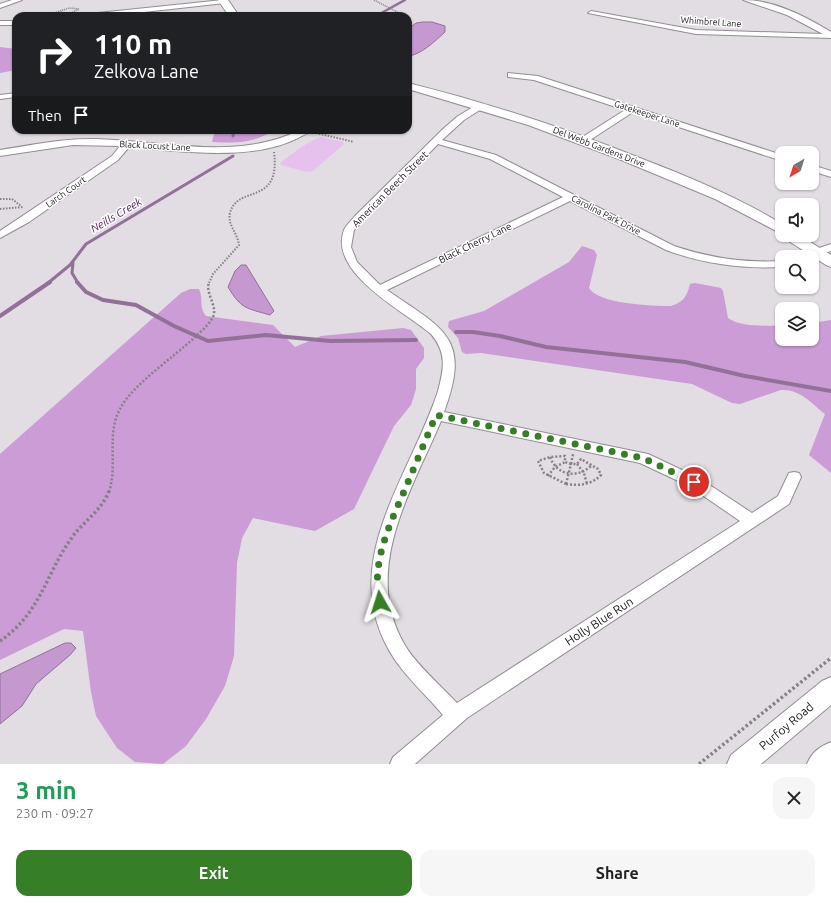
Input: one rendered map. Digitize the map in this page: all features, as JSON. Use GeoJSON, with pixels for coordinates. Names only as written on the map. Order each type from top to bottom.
{"type":"FeatureCollection","features":[{"type":"Feature","properties":{"kind":"street"},"geometry":{"type":"LineString","coordinates":[[0,6],[19,0]]}},
{"type":"Feature","properties":{"kind":"street"},"geometry":{"type":"LineString","coordinates":[[746,0],[777,8],[807,20],[831,35]]}},
{"type":"Feature","properties":{"kind":"street"},"geometry":{"type":"LineString","coordinates":[[124,12],[223,1],[231,12]]}},
{"type":"Feature","properties":{"kind":"street","name":"Whimbrel Lane"},"geometry":{"type":"LineString","coordinates":[[591,13],[696,32],[831,35]]}},
{"type":"Feature","properties":{"kind":"street"},"geometry":{"type":"LineString","coordinates":[[0,23],[12,23]]}},
{"type":"Feature","properties":{"kind":"street","name":"Gatekeeper Lane"},"geometry":{"type":"LineString","coordinates":[[511,75],[535,78],[775,156]]}},
{"type":"Feature","properties":{"kind":"street","name":"Del Webb Gardens Drive"},"geometry":{"type":"LineString","coordinates":[[412,87],[480,106],[584,140],[721,196],[775,226]]}},
{"type":"Feature","properties":{"kind":"street"},"geometry":{"type":"LineString","coordinates":[[0,97],[12,96]]}},
{"type":"Feature","properties":{"kind":"street","name":"American Beech Street"},"geometry":{"type":"LineString","coordinates":[[456,716],[400,653],[385,624],[377,591],[379,562],[386,535],[436,415],[448,380],[449,364],[446,345],[431,328],[360,275],[349,259],[346,244],[349,230],[359,218],[461,118],[480,106]]}},
{"type":"Feature","properties":{"kind":"street"},"geometry":{"type":"LineString","coordinates":[[584,140],[632,110]]}},
{"type":"Feature","properties":{"kind":"street","name":"Black Locust Lane"},"geometry":{"type":"LineString","coordinates":[[0,153],[79,143],[227,149],[249,148],[280,142],[306,134]]}},
{"type":"Feature","properties":{"kind":"street","name":"Carolina Park Drive"},"geometry":{"type":"LineString","coordinates":[[437,141],[493,157],[670,248],[689,255],[730,264],[758,266],[775,265]]}},
{"type":"Feature","properties":{"kind":"street","name":"Larch Court"},"geometry":{"type":"LineString","coordinates":[[2,232],[115,158],[127,144]]}},
{"type":"Feature","properties":{"kind":"street"},"geometry":{"type":"LineString","coordinates":[[819,170],[831,174]]}},
{"type":"Feature","properties":{"kind":"street","name":"Black Cherry Lane"},"geometry":{"type":"LineString","coordinates":[[380,289],[570,197]]}},
{"type":"Feature","properties":{"kind":"street"},"geometry":{"type":"LineString","coordinates":[[796,242],[805,250]]}},
{"type":"Feature","properties":{"kind":"street"},"geometry":{"type":"LineString","coordinates":[[819,252],[831,247]]}},
{"type":"Feature","properties":{"kind":"street"},"geometry":{"type":"LineString","coordinates":[[819,258],[831,262]]}},
{"type":"Feature","properties":{"kind":"street"},"geometry":{"type":"LineString","coordinates":[[436,415],[643,458],[694,482],[751,521]]}},
{"type":"Feature","properties":{"kind":"street","name":"Holly Blue Run"},"geometry":{"type":"LineString","coordinates":[[400,764],[456,716],[784,500],[794,477]]}},
{"type":"Feature","properties":{"kind":"street","name":"Purfoy Road"},"geometry":{"type":"LineString","coordinates":[[740,764],[831,689]]}},
{"type":"Feature","properties":{"kind":"street"},"geometry":{"type":"LineString","coordinates":[[820,764],[831,755]]}},
{"type":"Feature","properties":{"kind":"path"},"geometry":{"type":"LineString","coordinates":[[374,0],[397,12]]}},
{"type":"Feature","properties":{"kind":"path"},"geometry":{"type":"LineString","coordinates":[[62,12],[66,8],[75,7],[79,9],[76,12]]}},
{"type":"Feature","properties":{"kind":"path"},"geometry":{"type":"LineString","coordinates":[[321,134],[354,142]]}},
{"type":"Feature","properties":{"kind":"path"},"geometry":{"type":"LineString","coordinates":[[0,641],[17,630],[29,616],[73,536],[102,505],[107,496],[113,474],[113,425],[119,409],[131,394],[209,323],[214,313],[208,289],[210,280],[239,245],[238,238],[230,222],[230,211],[241,200],[263,190],[270,185],[276,166],[273,148]]}},
{"type":"Feature","properties":{"kind":"path"},"geometry":{"type":"LineString","coordinates":[[0,200],[11,199],[19,203],[22,207]]}},
{"type":"Feature","properties":{"kind":"path"},"geometry":{"type":"LineString","coordinates":[[0,209],[26,208]]}},
{"type":"Feature","properties":{"kind":"path"},"geometry":{"type":"LineString","coordinates":[[566,484],[573,453]]}},
{"type":"Feature","properties":{"kind":"path"},"geometry":{"type":"LineString","coordinates":[[565,462],[565,456],[550,457],[538,461],[548,476],[566,484],[587,484],[602,475],[592,465],[581,459],[577,464]]}},
{"type":"Feature","properties":{"kind":"path"},"geometry":{"type":"LineString","coordinates":[[550,457],[555,467],[568,474],[584,473],[592,465]]}},
{"type":"Feature","properties":{"kind":"path"},"geometry":{"type":"LineString","coordinates":[[548,476],[555,467],[565,462],[577,464]]}},
{"type":"Feature","properties":{"kind":"path"},"geometry":{"type":"LineString","coordinates":[[577,464],[584,473],[587,484]]}},
{"type":"Feature","properties":{"kind":"path"},"geometry":{"type":"LineString","coordinates":[[699,764],[831,658]]}},
{"type":"Feature","properties":{"kind":"shaded area"},"geometry":{"type":"Polygon","coordinates":[[[432,22],[445,26],[445,32],[423,50],[412,55],[412,26],[416,23],[432,22]]]}},
{"type":"Feature","properties":{"kind":"shaded area"},"geometry":{"type":"Polygon","coordinates":[[[0,47],[12,48],[12,71],[0,73],[0,47]]]}},
{"type":"Feature","properties":{"kind":"shaded area"},"geometry":{"type":"Polygon","coordinates":[[[214,134],[268,134],[242,142],[212,142],[214,134]]]}},
{"type":"Feature","properties":{"kind":"shaded area"},"geometry":{"type":"Polygon","coordinates":[[[321,137],[343,142],[344,144],[313,171],[307,172],[281,165],[280,163],[300,148],[321,137]]]}},
{"type":"Feature","properties":{"kind":"shaded area"},"geometry":{"type":"Polygon","coordinates":[[[582,246],[594,250],[597,255],[589,288],[603,298],[614,301],[671,306],[679,303],[684,298],[690,284],[695,283],[721,288],[723,291],[728,318],[747,325],[775,326],[775,346],[819,346],[819,322],[831,320],[831,473],[809,455],[825,414],[800,394],[788,390],[781,390],[740,404],[732,403],[692,384],[481,353],[466,354],[462,352],[458,338],[448,327],[449,321],[484,311],[569,262],[582,246]]]}},
{"type":"Feature","properties":{"kind":"shaded area"},"geometry":{"type":"Polygon","coordinates":[[[241,265],[246,265],[274,311],[270,315],[245,307],[237,300],[228,287],[235,271],[241,265]]]}},
{"type":"Feature","properties":{"kind":"shaded area"},"geometry":{"type":"Polygon","coordinates":[[[190,289],[199,289],[202,309],[206,316],[273,325],[295,347],[321,336],[403,328],[411,330],[424,348],[424,358],[416,369],[416,389],[411,405],[394,426],[354,509],[315,531],[253,518],[242,538],[237,563],[234,656],[225,686],[206,719],[186,746],[163,764],[135,762],[117,748],[96,716],[91,692],[83,631],[64,629],[0,660],[0,454],[181,293],[190,289]]]}},
{"type":"Feature","properties":{"kind":"shaded area"},"geometry":{"type":"Polygon","coordinates":[[[65,643],[71,643],[76,648],[36,684],[22,706],[0,724],[0,674],[65,643]]]}},
{"type":"Feature","properties":{"kind":"waterway","name":"Neills Creek"},"geometry":{"type":"LineString","coordinates":[[383,12],[405,0]]}},
{"type":"Feature","properties":{"kind":"waterway","name":"Neills Creek"},"geometry":{"type":"LineString","coordinates":[[48,283],[70,265],[86,244],[233,156]]}},
{"type":"Feature","properties":{"kind":"waterway"},"geometry":{"type":"LineString","coordinates":[[73,263],[72,273],[78,283]]}},
{"type":"Feature","properties":{"kind":"waterway","name":"Neills Creek"},"geometry":{"type":"LineString","coordinates":[[0,316],[50,282]]}},
{"type":"Feature","properties":{"kind":"waterway"},"geometry":{"type":"LineString","coordinates":[[77,282],[86,292],[103,300],[136,305],[174,326],[208,341],[266,335],[330,341],[416,340]]}},
{"type":"Feature","properties":{"kind":"waterway"},"geometry":{"type":"LineString","coordinates":[[456,332],[473,332],[500,336],[546,347],[685,362],[745,376],[831,391]]}},
{"type":"Feature","properties":{"kind":"route"},"geometry":{"type":"LineString","coordinates":[[380,602],[377,591],[379,562],[386,535],[436,415],[643,458],[694,482]]}}]}
